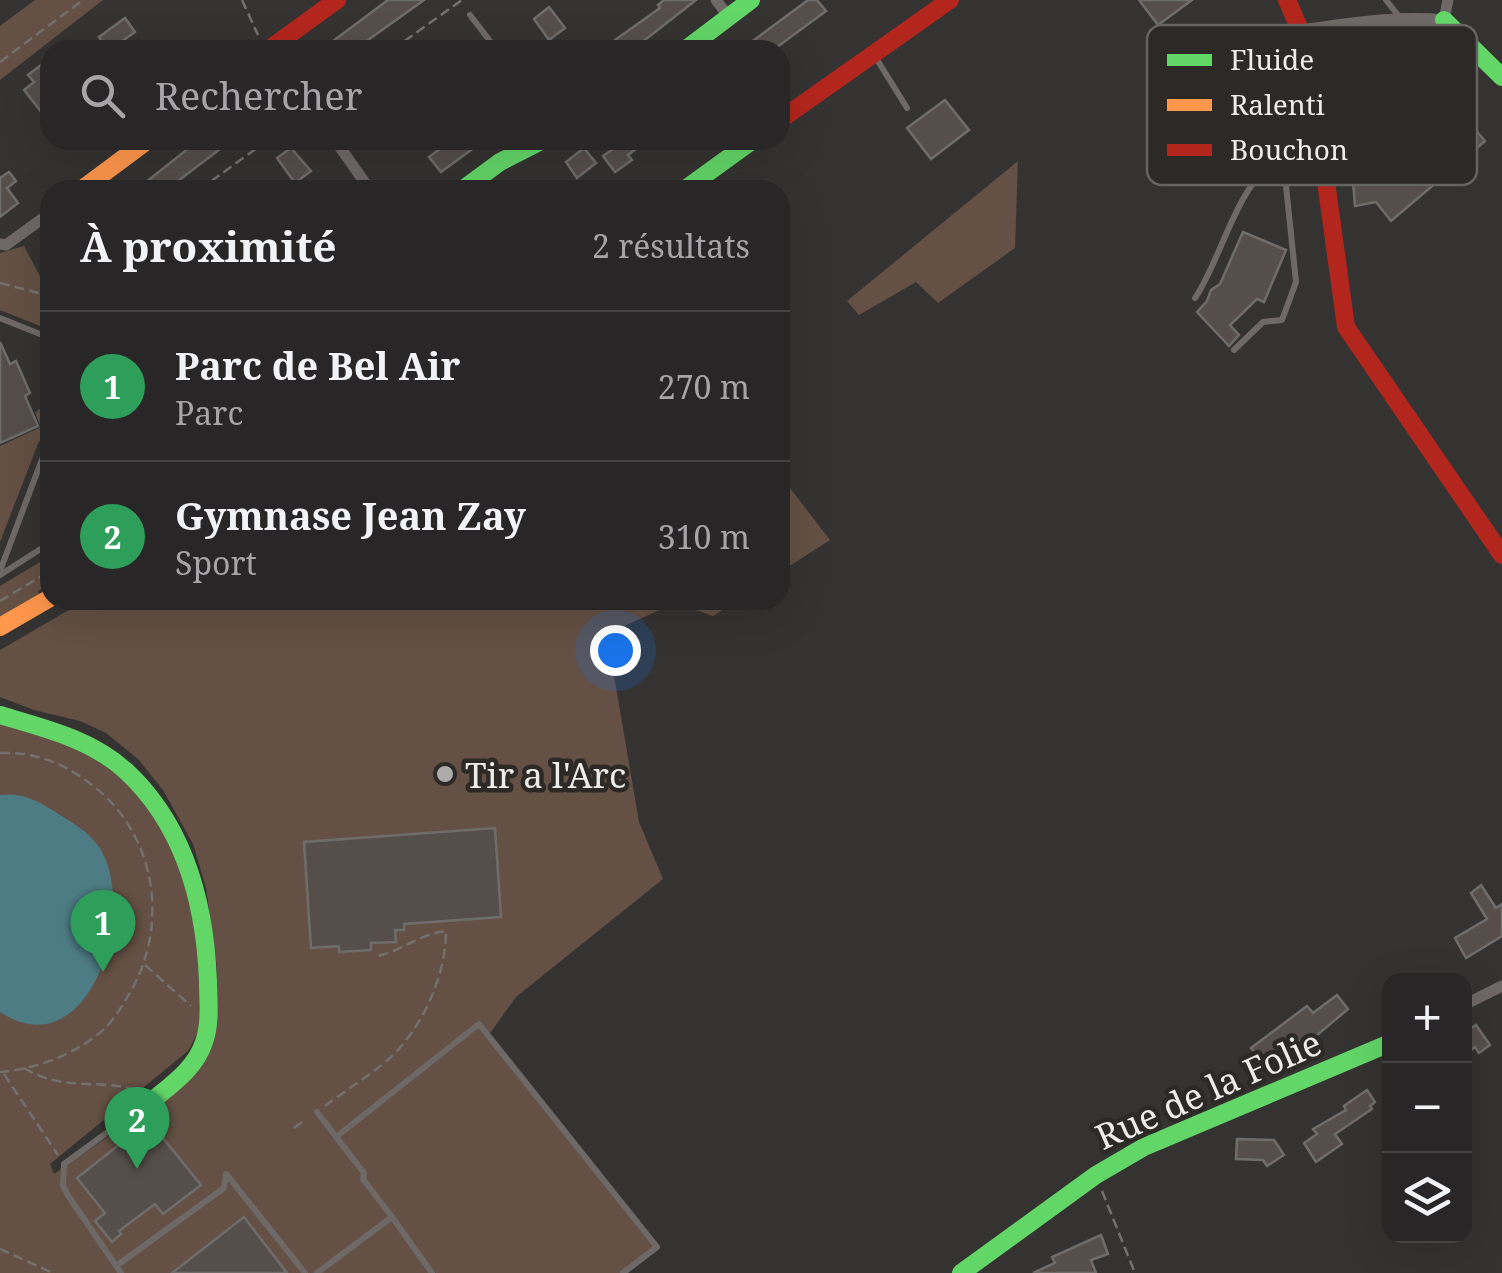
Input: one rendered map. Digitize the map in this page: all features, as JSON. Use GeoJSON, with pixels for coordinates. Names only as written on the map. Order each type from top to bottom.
{"type":"FeatureCollection","features":[{"type":"Feature","properties":{"kind":"street"},"geometry":{"type":"LineString","coordinates":[[285,40],[338,0]]}},
{"type":"Feature","properties":{"kind":"street"},"geometry":{"type":"LineString","coordinates":[[716,0],[729,17]]}},
{"type":"Feature","properties":{"kind":"street"},"geometry":{"type":"LineString","coordinates":[[698,40],[751,0]]}},
{"type":"Feature","properties":{"kind":"street"},"geometry":{"type":"LineString","coordinates":[[790,113],[950,0]]}},
{"type":"Feature","properties":{"kind":"street"},"geometry":{"type":"LineString","coordinates":[[1287,0],[1298,25]]}},
{"type":"Feature","properties":{"kind":"street"},"geometry":{"type":"LineString","coordinates":[[1444,20],[1448,0]]}},
{"type":"Feature","properties":{"kind":"street"},"geometry":{"type":"LineString","coordinates":[[1351,25],[1402,20],[1444,20],[1449,25]]}},
{"type":"Feature","properties":{"kind":"street"},"geometry":{"type":"LineString","coordinates":[[1477,52],[1502,77]]}},
{"type":"Feature","properties":{"kind":"street"},"geometry":{"type":"LineString","coordinates":[[101,180],[136,150]]}},
{"type":"Feature","properties":{"kind":"street"},"geometry":{"type":"LineString","coordinates":[[342,150],[363,180]]}},
{"type":"Feature","properties":{"kind":"street"},"geometry":{"type":"LineString","coordinates":[[476,180],[523,150]]}},
{"type":"Feature","properties":{"kind":"street"},"geometry":{"type":"LineString","coordinates":[[698,180],[738,150]]}},
{"type":"Feature","properties":{"kind":"street"},"geometry":{"type":"LineString","coordinates":[[1325,185],[1346,327],[1502,555]]}},
{"type":"Feature","properties":{"kind":"street"},"geometry":{"type":"LineString","coordinates":[[0,244],[6,245],[40,220]]}},
{"type":"Feature","properties":{"kind":"street"},"geometry":{"type":"LineString","coordinates":[[0,628],[40,604]]}},
{"type":"Feature","properties":{"kind":"street"},"geometry":{"type":"LineString","coordinates":[[0,715],[74,737],[126,771],[159,810],[188,863],[207,953],[208,1030],[197,1057],[154,1099]]}},
{"type":"Feature","properties":{"kind":"street"},"geometry":{"type":"LineString","coordinates":[[1472,1001],[1502,986]]}},
{"type":"Feature","properties":{"kind":"street","name":"Rue de la Folie"},"geometry":{"type":"LineString","coordinates":[[961,1273],[1096,1175],[1144,1147],[1382,1046]]}},
{"type":"Feature","properties":{"kind":"lane"},"geometry":{"type":"LineString","coordinates":[[1386,0],[1402,20]]}},
{"type":"Feature","properties":{"kind":"lane"},"geometry":{"type":"LineString","coordinates":[[470,15],[489,40]]}},
{"type":"Feature","properties":{"kind":"lane"},"geometry":{"type":"LineString","coordinates":[[872,53],[907,108]]}},
{"type":"Feature","properties":{"kind":"lane"},"geometry":{"type":"LineString","coordinates":[[1196,298],[1211,275],[1248,185]]}},
{"type":"Feature","properties":{"kind":"lane"},"geometry":{"type":"LineString","coordinates":[[1234,350],[1263,322],[1282,320],[1296,282],[1286,185]]}},
{"type":"Feature","properties":{"kind":"lane"},"geometry":{"type":"LineString","coordinates":[[0,318],[40,334]]}},
{"type":"Feature","properties":{"kind":"lane"},"geometry":{"type":"LineString","coordinates":[[0,573],[40,465]]}},
{"type":"Feature","properties":{"kind":"lane"},"geometry":{"type":"LineString","coordinates":[[0,573],[40,549]]}},
{"type":"Feature","properties":{"kind":"lane"},"geometry":{"type":"LineString","coordinates":[[336,1137],[479,1024],[657,1247],[624,1273]]}},
{"type":"Feature","properties":{"kind":"lane"},"geometry":{"type":"LineString","coordinates":[[154,1099],[64,1164],[67,1194],[119,1269],[224,1188],[226,1174],[304,1273]]}},
{"type":"Feature","properties":{"kind":"lane"},"geometry":{"type":"LineString","coordinates":[[316,1112],[432,1273]]}},
{"type":"Feature","properties":{"kind":"lane"},"geometry":{"type":"LineString","coordinates":[[317,1273],[392,1217]]}},
{"type":"Feature","properties":{"kind":"path"},"geometry":{"type":"LineString","coordinates":[[0,62],[83,0]]}},
{"type":"Feature","properties":{"kind":"path"},"geometry":{"type":"LineString","coordinates":[[242,0],[258,33]]}},
{"type":"Feature","properties":{"kind":"path"},"geometry":{"type":"LineString","coordinates":[[406,40],[462,0]]}},
{"type":"Feature","properties":{"kind":"path"},"geometry":{"type":"LineString","coordinates":[[213,180],[254,150]]}},
{"type":"Feature","properties":{"kind":"path"},"geometry":{"type":"LineString","coordinates":[[0,283],[40,293]]}},
{"type":"Feature","properties":{"kind":"path"},"geometry":{"type":"LineString","coordinates":[[0,601],[40,577]]}},
{"type":"Feature","properties":{"kind":"path"},"geometry":{"type":"LineString","coordinates":[[0,753],[45,758],[61,764],[104,794],[137,838],[150,877],[152,921],[144,964],[122,1007],[82,1047],[2,1072],[64,1164]]}},
{"type":"Feature","properties":{"kind":"path"},"geometry":{"type":"LineString","coordinates":[[294,1128],[394,1054],[422,1018],[446,954],[446,930],[427,933],[399,952],[378,956]]}},
{"type":"Feature","properties":{"kind":"path"},"geometry":{"type":"LineString","coordinates":[[144,964],[184,1001],[208,1013]]}},
{"type":"Feature","properties":{"kind":"path"},"geometry":{"type":"LineString","coordinates":[[23,1068],[43,1080],[127,1087],[154,1099]]}},
{"type":"Feature","properties":{"kind":"path"},"geometry":{"type":"LineString","coordinates":[[1096,1175],[1136,1273]]}},
{"type":"Feature","properties":{"kind":"path"},"geometry":{"type":"LineString","coordinates":[[0,1249],[53,1273]]}},
{"type":"Feature","properties":{"kind":"shaded area"},"geometry":{"type":"Polygon","coordinates":[[[35,0],[103,0],[52,40],[40,40],[40,49],[0,80],[0,26],[35,0]]]}},
{"type":"Feature","properties":{"kind":"shaded area"},"geometry":{"type":"Polygon","coordinates":[[[1018,161],[1015,248],[938,303],[916,282],[859,315],[847,301],[1018,161]]]}},
{"type":"Feature","properties":{"kind":"shaded area"},"geometry":{"type":"Polygon","coordinates":[[[24,246],[40,276],[40,326],[0,310],[0,253],[24,246]]]}},
{"type":"Feature","properties":{"kind":"shaded area"},"geometry":{"type":"Polygon","coordinates":[[[40,427],[40,441],[0,542],[0,446],[40,427]]]}},
{"type":"Feature","properties":{"kind":"shaded area"},"geometry":{"type":"Polygon","coordinates":[[[790,488],[830,540],[790,566],[790,488]]]}},
{"type":"Feature","properties":{"kind":"shaded area"},"geometry":{"type":"Polygon","coordinates":[[[40,562],[40,596],[0,619],[0,586],[40,562]]]}},
{"type":"Feature","properties":{"kind":"shaded area"},"geometry":{"type":"Polygon","coordinates":[[[69,610],[660,610],[607,634],[639,822],[663,879],[516,997],[488,1036],[657,1247],[623,1273],[0,1273],[0,715],[126,771],[187,863],[208,1013],[188,1051],[50,1164],[54,1174],[184,1084],[216,1021],[217,967],[206,888],[193,844],[163,790],[138,759],[106,733],[80,721],[0,697],[0,650],[69,610]]]}},
{"type":"Feature","properties":{"kind":"shaded area"},"geometry":{"type":"Polygon","coordinates":[[[695,610],[722,610],[713,616],[695,610]]]}},
{"type":"Feature","properties":{"kind":"water"},"geometry":{"type":"Polygon","coordinates":[[[0,795],[30,798],[80,828],[99,847],[110,874],[113,907],[109,942],[98,975],[81,1002],[59,1020],[31,1024],[0,1012],[0,795]]]}},
{"type":"Feature","properties":{"kind":"building"},"geometry":{"type":"Polygon","coordinates":[[[388,0],[424,0],[368,40],[334,40],[388,0]]]}},
{"type":"Feature","properties":{"kind":"building"},"geometry":{"type":"Polygon","coordinates":[[[664,0],[696,0],[645,40],[615,40],[660,8],[658,5],[664,0]]]}},
{"type":"Feature","properties":{"kind":"building"},"geometry":{"type":"Polygon","coordinates":[[[808,0],[817,0],[826,11],[787,40],[754,40],[808,0]]]}},
{"type":"Feature","properties":{"kind":"building"},"geometry":{"type":"Polygon","coordinates":[[[1139,0],[1192,0],[1158,25],[1139,0]]]}},
{"type":"Feature","properties":{"kind":"building"},"geometry":{"type":"Polygon","coordinates":[[[549,7],[565,28],[549,40],[534,19],[549,7]]]}},
{"type":"Feature","properties":{"kind":"building"},"geometry":{"type":"Polygon","coordinates":[[[125,18],[135,32],[123,40],[99,37],[125,18]]]}},
{"type":"Feature","properties":{"kind":"building"},"geometry":{"type":"Polygon","coordinates":[[[40,66],[40,110],[24,90],[34,82],[28,75],[40,66]]]}},
{"type":"Feature","properties":{"kind":"building"},"geometry":{"type":"Polygon","coordinates":[[[945,100],[969,130],[931,159],[907,128],[945,100]]]}},
{"type":"Feature","properties":{"kind":"building"},"geometry":{"type":"Polygon","coordinates":[[[1477,132],[1485,141],[1477,148],[1477,132]]]}},
{"type":"Feature","properties":{"kind":"building"},"geometry":{"type":"Polygon","coordinates":[[[186,150],[219,150],[179,180],[149,180],[186,150]]]}},
{"type":"Feature","properties":{"kind":"building"},"geometry":{"type":"Polygon","coordinates":[[[293,150],[311,171],[293,180],[277,158],[293,150]]]}},
{"type":"Feature","properties":{"kind":"building"},"geometry":{"type":"Polygon","coordinates":[[[438,150],[471,150],[441,172],[429,157],[438,150]]]}},
{"type":"Feature","properties":{"kind":"building"},"geometry":{"type":"Polygon","coordinates":[[[586,150],[596,163],[577,178],[566,162],[586,150]]]}},
{"type":"Feature","properties":{"kind":"building"},"geometry":{"type":"Polygon","coordinates":[[[612,150],[635,150],[628,155],[632,160],[615,172],[603,156],[612,150]]]}},
{"type":"Feature","properties":{"kind":"building"},"geometry":{"type":"Polygon","coordinates":[[[9,172],[16,181],[7,188],[18,203],[0,217],[0,178],[9,172]]]}},
{"type":"Feature","properties":{"kind":"building"},"geometry":{"type":"Polygon","coordinates":[[[1353,185],[1433,185],[1391,221],[1376,202],[1355,206],[1353,185]]]}},
{"type":"Feature","properties":{"kind":"building"},"geometry":{"type":"Polygon","coordinates":[[[1243,232],[1286,250],[1264,302],[1257,299],[1230,325],[1239,335],[1229,346],[1197,312],[1211,290],[1220,284],[1243,232]]]}},
{"type":"Feature","properties":{"kind":"building"},"geometry":{"type":"Polygon","coordinates":[[[0,342],[10,364],[16,361],[30,393],[25,396],[38,426],[0,443],[0,342]]]}},
{"type":"Feature","properties":{"kind":"building"},"geometry":{"type":"Polygon","coordinates":[[[495,828],[501,917],[404,924],[404,930],[395,930],[396,942],[371,943],[371,950],[339,952],[339,946],[311,948],[304,842],[495,828]]]}},
{"type":"Feature","properties":{"kind":"building"},"geometry":{"type":"Polygon","coordinates":[[[1481,885],[1496,908],[1502,904],[1502,936],[1466,958],[1455,938],[1487,919],[1471,893],[1481,885]]]}},
{"type":"Feature","properties":{"kind":"building"},"geometry":{"type":"Polygon","coordinates":[[[1337,995],[1348,1009],[1303,1047],[1297,1039],[1265,1064],[1251,1048],[1307,1006],[1313,1013],[1337,995]]]}},
{"type":"Feature","properties":{"kind":"building"},"geometry":{"type":"Polygon","coordinates":[[[1476,1025],[1490,1045],[1479,1053],[1475,1047],[1472,1049],[1472,1028],[1476,1025]]]}},
{"type":"Feature","properties":{"kind":"building"},"geometry":{"type":"Polygon","coordinates":[[[1367,1090],[1375,1102],[1370,1106],[1372,1109],[1335,1134],[1342,1144],[1316,1162],[1304,1143],[1317,1134],[1313,1129],[1346,1110],[1344,1106],[1367,1090]]]}},
{"type":"Feature","properties":{"kind":"building"},"geometry":{"type":"Polygon","coordinates":[[[149,1121],[201,1185],[163,1214],[155,1204],[119,1231],[121,1234],[112,1242],[95,1221],[105,1213],[77,1178],[149,1121]]]}},
{"type":"Feature","properties":{"kind":"building"},"geometry":{"type":"Polygon","coordinates":[[[1237,1139],[1274,1140],[1284,1155],[1267,1166],[1263,1160],[1236,1159],[1237,1139]]]}},
{"type":"Feature","properties":{"kind":"building"},"geometry":{"type":"Polygon","coordinates":[[[244,1217],[287,1273],[172,1273],[244,1217]]]}},
{"type":"Feature","properties":{"kind":"building"},"geometry":{"type":"Polygon","coordinates":[[[1101,1235],[1108,1254],[1091,1260],[1096,1273],[1033,1273],[1055,1263],[1052,1257],[1101,1235]]]}},
{"type":"Feature","properties":{"kind":"traffic: fast"},"geometry":{"type":"LineString","coordinates":[[698,40],[751,0]]}},
{"type":"Feature","properties":{"kind":"traffic: fast"},"geometry":{"type":"LineString","coordinates":[[1444,20],[1449,25]]}},
{"type":"Feature","properties":{"kind":"traffic: fast"},"geometry":{"type":"LineString","coordinates":[[1477,52],[1502,77]]}},
{"type":"Feature","properties":{"kind":"traffic: fast"},"geometry":{"type":"LineString","coordinates":[[476,180],[523,150]]}},
{"type":"Feature","properties":{"kind":"traffic: fast"},"geometry":{"type":"LineString","coordinates":[[698,180],[739,150]]}},
{"type":"Feature","properties":{"kind":"traffic: fast"},"geometry":{"type":"LineString","coordinates":[[0,715],[82,743],[126,771],[163,816],[188,867],[206,952],[208,1027],[196,1059],[154,1099]]}},
{"type":"Feature","properties":{"kind":"traffic: fast"},"geometry":{"type":"LineString","coordinates":[[961,1273],[1096,1175],[1144,1147],[1382,1046]]}},
{"type":"Feature","properties":{"kind":"traffic: slow"},"geometry":{"type":"LineString","coordinates":[[94,180],[135,150]]}},
{"type":"Feature","properties":{"kind":"traffic: slow"},"geometry":{"type":"LineString","coordinates":[[0,627],[40,604]]}},
{"type":"Feature","properties":{"kind":"traffic: jam"},"geometry":{"type":"LineString","coordinates":[[282,40],[337,0]]}},
{"type":"Feature","properties":{"kind":"traffic: jam"},"geometry":{"type":"LineString","coordinates":[[790,113],[950,0]]}},
{"type":"Feature","properties":{"kind":"traffic: jam"},"geometry":{"type":"LineString","coordinates":[[1287,0],[1298,25]]}},
{"type":"Feature","properties":{"kind":"traffic: jam"},"geometry":{"type":"LineString","coordinates":[[1326,185],[1346,327],[1502,555]]}},
{"type":"Feature","properties":{"kind":"place","name":"Tir a l'Arc"},"geometry":{"type":"Point","coordinates":[445,774]}},
{"type":"Feature","properties":{"kind":"place","name":"Parc de Bel Air"},"geometry":{"type":"Point","coordinates":[103,972]}},
{"type":"Feature","properties":{"kind":"place","name":"Gymnase Jean Zay"},"geometry":{"type":"Point","coordinates":[137,1169]}}]}
